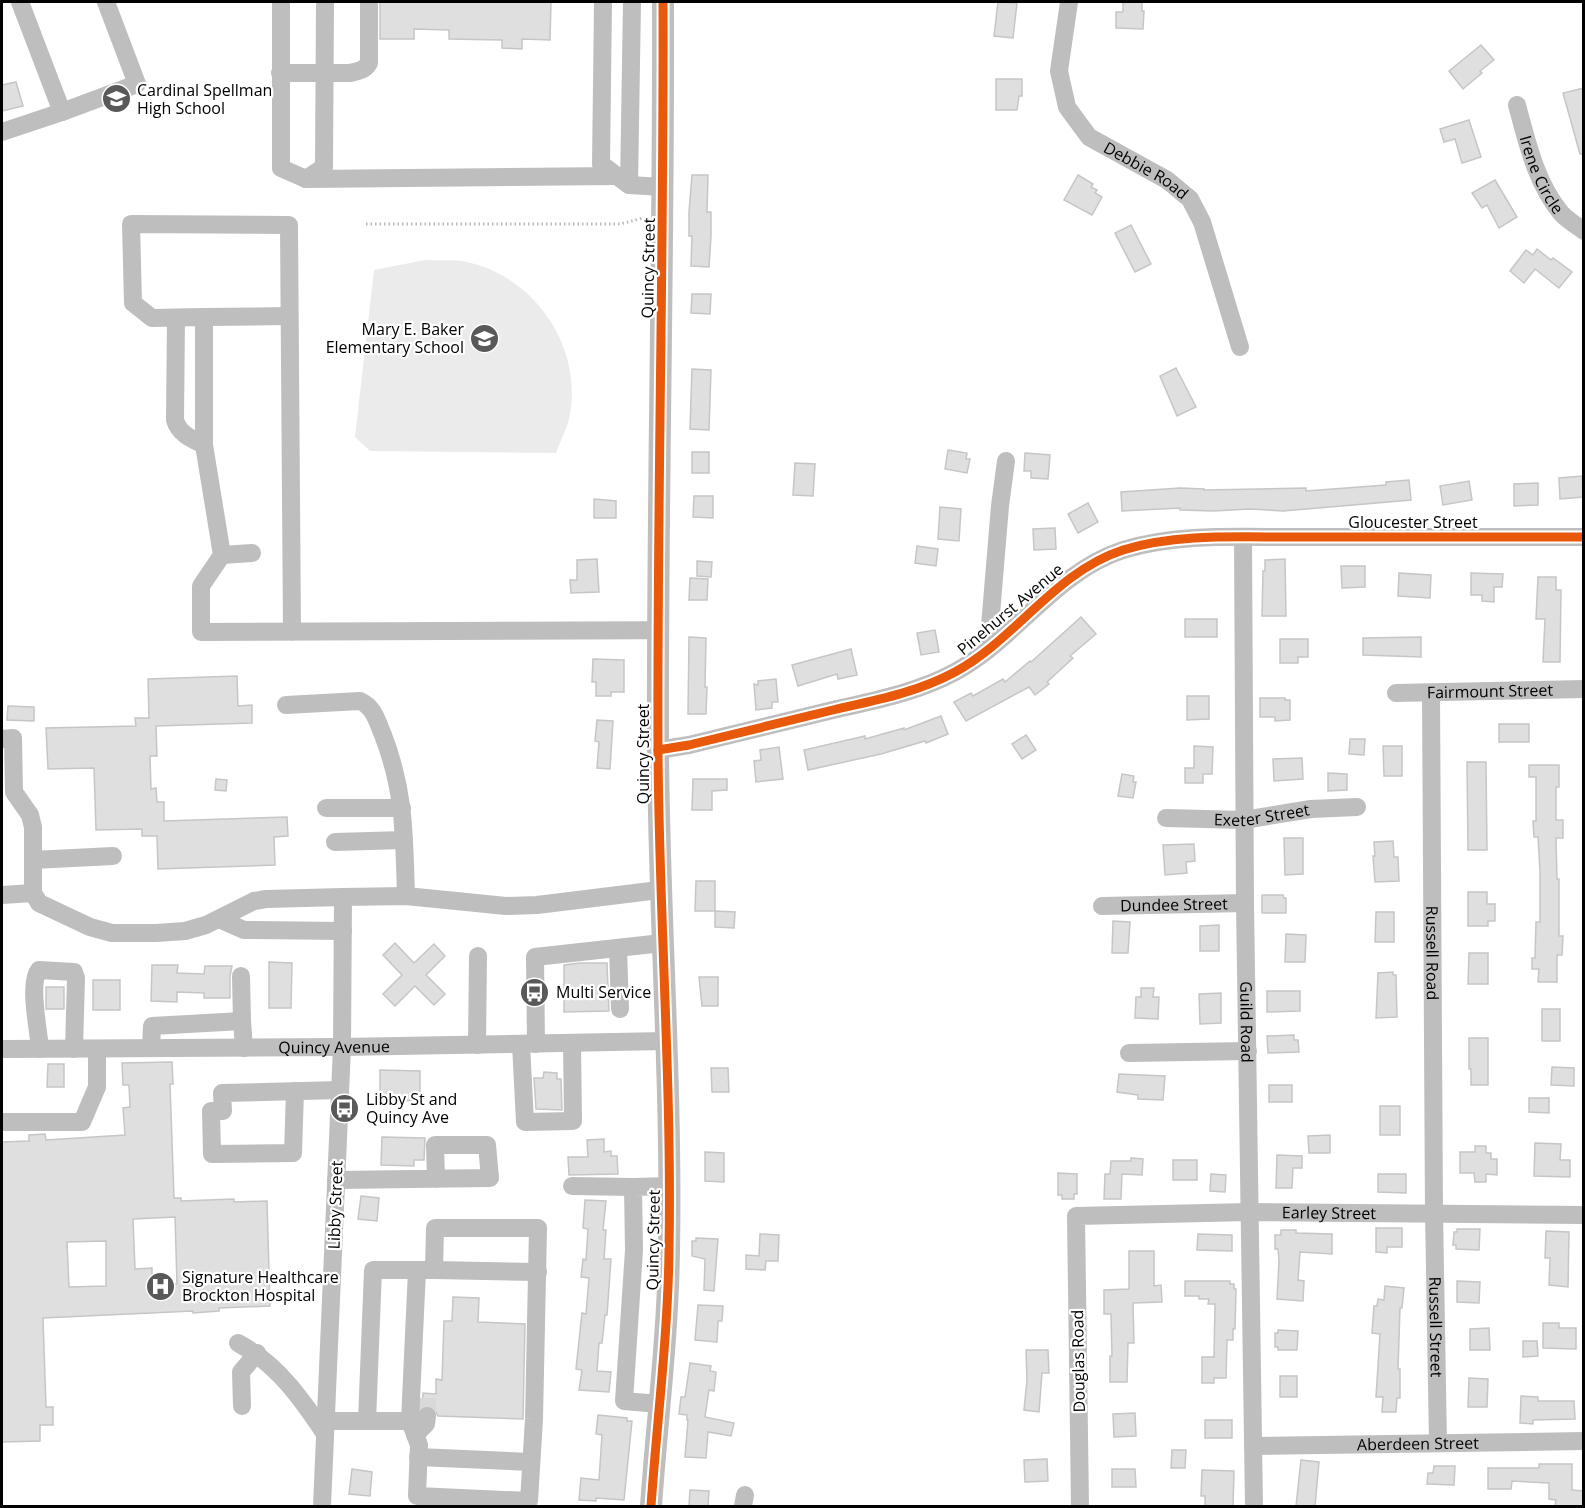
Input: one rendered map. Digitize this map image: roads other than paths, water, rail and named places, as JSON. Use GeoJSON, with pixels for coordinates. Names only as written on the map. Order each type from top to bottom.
{"type":"FeatureCollection","features":[{"type":"Feature","properties":{"kind":"main road","name":"Quincy Street"},"geometry":{"type":"LineString","coordinates":[[651,1506],[669,1252],[658,750],[663,2]]}},
{"type":"Feature","properties":{"kind":"street"},"geometry":{"type":"LineString","coordinates":[[20,2],[62,112]]}},
{"type":"Feature","properties":{"kind":"street"},"geometry":{"type":"LineString","coordinates":[[2,132],[137,84],[106,2]]}},
{"type":"Feature","properties":{"kind":"street"},"geometry":{"type":"LineString","coordinates":[[281,2],[281,168],[306,179],[623,181],[663,187]]}},
{"type":"Feature","properties":{"kind":"street"},"geometry":{"type":"LineString","coordinates":[[306,179],[324,167],[325,2]]}},
{"type":"Feature","properties":{"kind":"street"},"geometry":{"type":"LineString","coordinates":[[280,73],[350,73],[366,68],[369,63],[369,2]]}},
{"type":"Feature","properties":{"kind":"street"},"geometry":{"type":"LineString","coordinates":[[603,2],[601,164],[623,181]]}},
{"type":"Feature","properties":{"kind":"street"},"geometry":{"type":"LineString","coordinates":[[623,181],[632,2]]}},
{"type":"Feature","properties":{"kind":"street","name":"Debbie Road"},"geometry":{"type":"LineString","coordinates":[[1069,2],[1059,71],[1068,107],[1089,137],[1167,180],[1190,199],[1202,222],[1240,346]]}},
{"type":"Feature","properties":{"kind":"street","name":"Irene Circle"},"geometry":{"type":"LineString","coordinates":[[1517,105],[1529,151],[1546,193],[1563,215],[1584,231]]}},
{"type":"Feature","properties":{"kind":"street"},"geometry":{"type":"LineString","coordinates":[[289,316],[152,318],[133,303],[130,224],[289,225],[292,632]]}},
{"type":"Feature","properties":{"kind":"street"},"geometry":{"type":"LineString","coordinates":[[204,317],[204,445],[222,555],[201,586],[201,632],[658,630]]}},
{"type":"Feature","properties":{"kind":"street"},"geometry":{"type":"LineString","coordinates":[[176,318],[175,420],[185,435],[204,445]]}},
{"type":"Feature","properties":{"kind":"street"},"geometry":{"type":"LineString","coordinates":[[988,650],[1006,461]]}},
{"type":"Feature","properties":{"kind":"street","name":"Gloucester Street"},"geometry":{"type":"LineString","coordinates":[[1243,538],[1584,537]]}},
{"type":"Feature","properties":{"kind":"street","name":"Pinehurst Avenue"},"geometry":{"type":"LineString","coordinates":[[658,750],[700,743],[907,692],[955,672],[988,650],[1062,585],[1080,571],[1100,560],[1122,551],[1169,541],[1243,538]]}},
{"type":"Feature","properties":{"kind":"street","name":"Guild Road"},"geometry":{"type":"LineString","coordinates":[[1243,538],[1244,820],[1254,1506]]}},
{"type":"Feature","properties":{"kind":"street"},"geometry":{"type":"LineString","coordinates":[[222,555],[252,553]]}},
{"type":"Feature","properties":{"kind":"street","name":"Fairmount Street"},"geometry":{"type":"LineString","coordinates":[[1396,693],[1584,689]]}},
{"type":"Feature","properties":{"kind":"street","name":"Russell Road"},"geometry":{"type":"LineString","coordinates":[[1431,693],[1434,1212]]}},
{"type":"Feature","properties":{"kind":"street"},"geometry":{"type":"LineString","coordinates":[[286,705],[360,701],[368,705],[375,715],[391,756],[399,786],[406,896]]}},
{"type":"Feature","properties":{"kind":"street"},"geometry":{"type":"LineString","coordinates":[[2,739],[13,738],[8,792],[30,814],[33,826],[33,893],[39,903],[60,914],[90,927],[112,933],[185,931],[206,926],[254,901],[266,899],[406,896],[506,906],[537,905],[660,890]]}},
{"type":"Feature","properties":{"kind":"street","name":"Exeter Street"},"geometry":{"type":"LineString","coordinates":[[1166,818],[1244,820],[1311,809],[1357,807]]}},
{"type":"Feature","properties":{"kind":"street"},"geometry":{"type":"LineString","coordinates":[[326,808],[402,808]]}},
{"type":"Feature","properties":{"kind":"street"},"geometry":{"type":"LineString","coordinates":[[335,842],[404,840]]}},
{"type":"Feature","properties":{"kind":"street"},"geometry":{"type":"LineString","coordinates":[[33,860],[112,856]]}},
{"type":"Feature","properties":{"kind":"street"},"geometry":{"type":"LineString","coordinates":[[2,895],[33,893]]}},
{"type":"Feature","properties":{"kind":"street","name":"Libby Street"},"geometry":{"type":"LineString","coordinates":[[322,1506],[342,1047],[343,897]]}},
{"type":"Feature","properties":{"kind":"street","name":"Dundee Street"},"geometry":{"type":"LineString","coordinates":[[1102,906],[1245,903]]}},
{"type":"Feature","properties":{"kind":"street"},"geometry":{"type":"LineString","coordinates":[[219,919],[244,930],[342,931]]}},
{"type":"Feature","properties":{"kind":"street"},"geometry":{"type":"LineString","coordinates":[[572,1043],[573,1121],[525,1122],[534,957],[662,943]]}},
{"type":"Feature","properties":{"kind":"street"},"geometry":{"type":"LineString","coordinates":[[618,948],[620,1009]]}},
{"type":"Feature","properties":{"kind":"street"},"geometry":{"type":"LineString","coordinates":[[477,1045],[478,956]]}},
{"type":"Feature","properties":{"kind":"street"},"geometry":{"type":"LineString","coordinates":[[40,1049],[38,1019],[35,1010],[35,978],[39,970],[74,972],[76,978],[74,1049]]}},
{"type":"Feature","properties":{"kind":"street"},"geometry":{"type":"LineString","coordinates":[[241,976],[244,1048]]}},
{"type":"Feature","properties":{"kind":"street"},"geometry":{"type":"LineString","coordinates":[[151,1048],[152,1026],[242,1021]]}},
{"type":"Feature","properties":{"kind":"street","name":"Quincy Avenue"},"geometry":{"type":"LineString","coordinates":[[2,1050],[666,1041]]}},
{"type":"Feature","properties":{"kind":"street"},"geometry":{"type":"LineString","coordinates":[[2,1122],[82,1122],[97,1087],[97,1049]]}},
{"type":"Feature","properties":{"kind":"street"},"geometry":{"type":"LineString","coordinates":[[1129,1053],[1248,1051]]}},
{"type":"Feature","properties":{"kind":"street"},"geometry":{"type":"LineString","coordinates":[[295,1091],[293,1153],[212,1154],[212,1111],[223,1111],[222,1093],[295,1091],[340,1090]]}},
{"type":"Feature","properties":{"kind":"street"},"geometry":{"type":"LineString","coordinates":[[336,1180],[436,1179]]}},
{"type":"Feature","properties":{"kind":"street"},"geometry":{"type":"LineString","coordinates":[[572,1186],[633,1188],[669,1186]]}},
{"type":"Feature","properties":{"kind":"street"},"geometry":{"type":"LineString","coordinates":[[633,1188],[634,1250],[624,1401],[659,1404]]}},
{"type":"Feature","properties":{"kind":"street","name":"Earley Street"},"geometry":{"type":"LineString","coordinates":[[1076,1216],[1249,1212],[1584,1215]]}},
{"type":"Feature","properties":{"kind":"street","name":"Russell Street"},"geometry":{"type":"LineString","coordinates":[[1434,1212],[1438,1443]]}},
{"type":"Feature","properties":{"kind":"street","name":"Douglas Road"},"geometry":{"type":"LineString","coordinates":[[1076,1216],[1080,1506]]}},
{"type":"Feature","properties":{"kind":"street"},"geometry":{"type":"LineString","coordinates":[[435,1228],[538,1228],[538,1272],[529,1501],[417,1496],[419,1445],[412,1375],[426,1270],[435,1228]]}},
{"type":"Feature","properties":{"kind":"street"},"geometry":{"type":"LineString","coordinates":[[367,1421],[373,1270],[538,1272]]}},
{"type":"Feature","properties":{"kind":"street"},"geometry":{"type":"LineString","coordinates":[[238,1343],[257,1353],[293,1388],[325,1427],[367,1421],[417,1424]]}},
{"type":"Feature","properties":{"kind":"street"},"geometry":{"type":"LineString","coordinates":[[242,1406],[241,1372],[257,1353]]}},
{"type":"Feature","properties":{"kind":"street"},"geometry":{"type":"LineString","coordinates":[[412,1375],[428,1393]]}},
{"type":"Feature","properties":{"kind":"street","name":"Aberdeen Street"},"geometry":{"type":"LineString","coordinates":[[1253,1446],[1584,1441]]}},
{"type":"Feature","properties":{"kind":"street"},"geometry":{"type":"LineString","coordinates":[[418,1457],[530,1462]]}},
{"type":"Feature","properties":{"kind":"tunnel"},"geometry":{"type":"LineString","coordinates":[[427,1393],[427,1416]]}},
{"type":"Feature","properties":{"kind":"place","name":"Cardinal Spellman High School"},"geometry":{"type":"Point","coordinates":[116,99]}},
{"type":"Feature","properties":{"kind":"place","name":"Mary E. Baker Elementary School"},"geometry":{"type":"Point","coordinates":[485,338]}},
{"type":"Feature","properties":{"kind":"place","name":"Multi Service"},"geometry":{"type":"Point","coordinates":[535,992]}},
{"type":"Feature","properties":{"kind":"place","name":"Libby St and Quincy Ave"},"geometry":{"type":"Point","coordinates":[345,1108]}},
{"type":"Feature","properties":{"kind":"place","name":"Signature Healthcare Brockton Hospital"},"geometry":{"type":"Point","coordinates":[161,1286]}}]}
